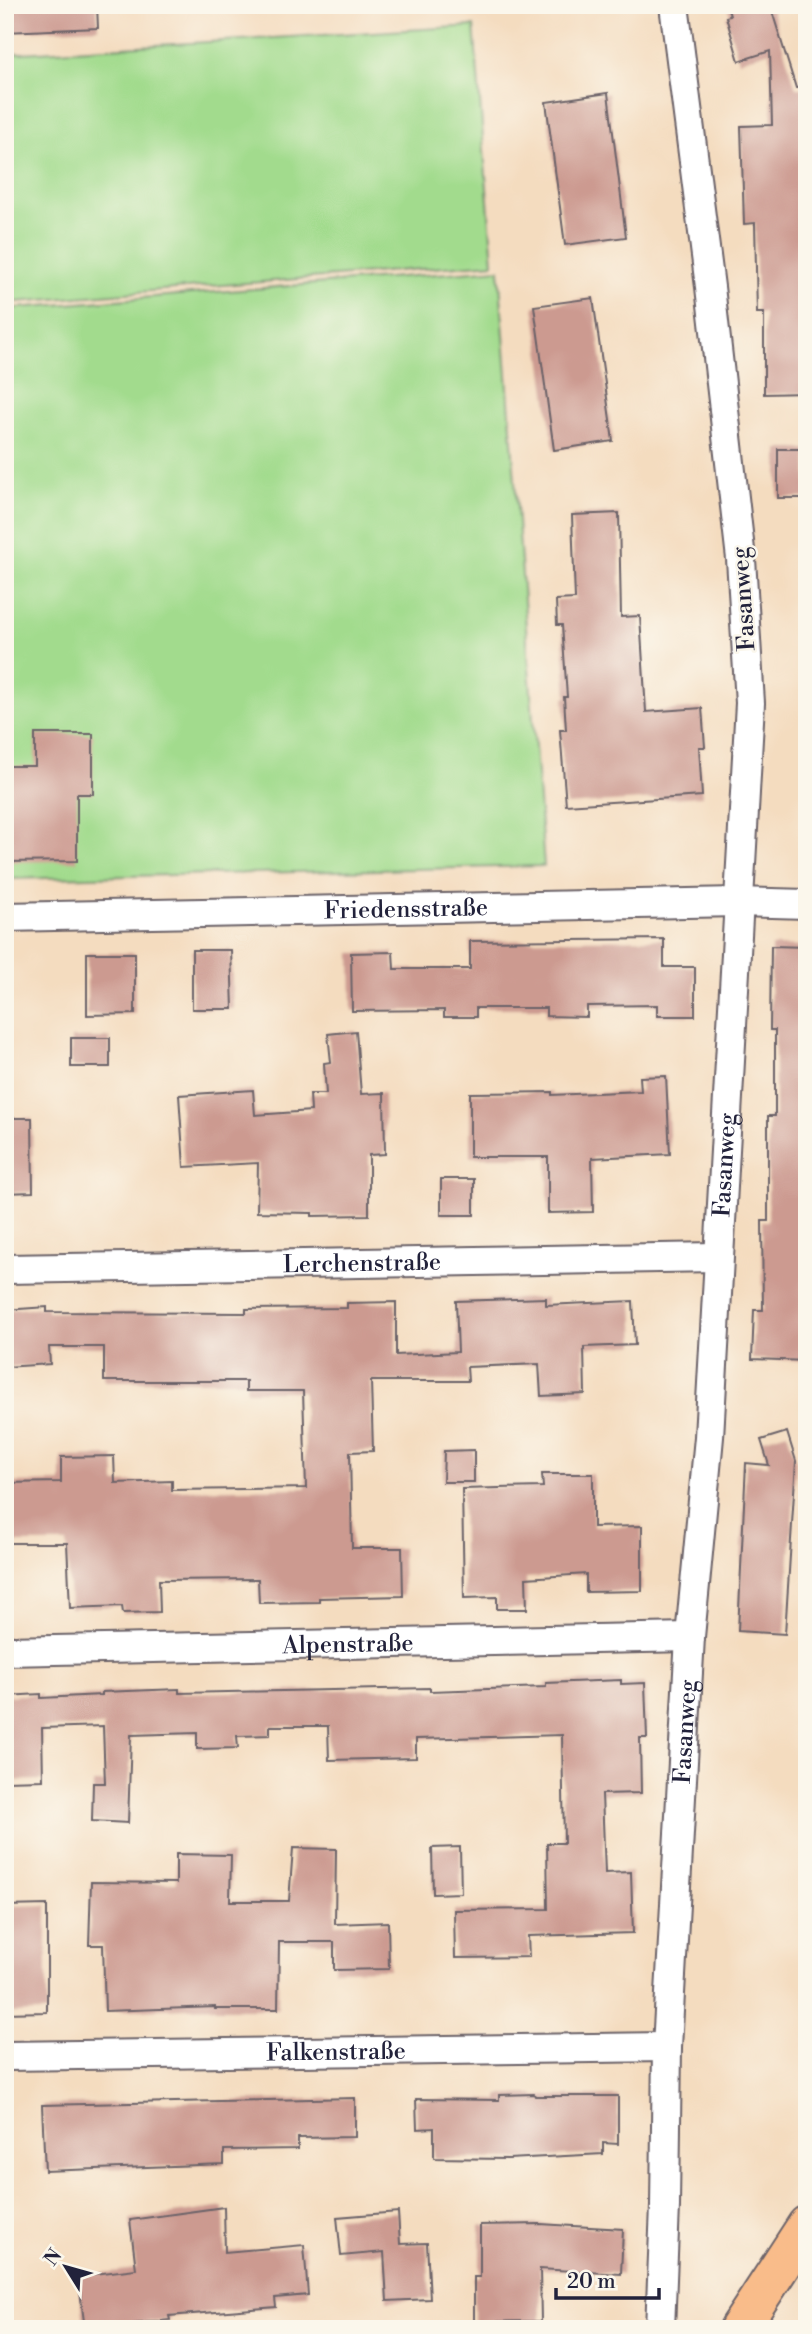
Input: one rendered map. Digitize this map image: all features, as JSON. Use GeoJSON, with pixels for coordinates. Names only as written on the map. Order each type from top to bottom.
{"type":"FeatureCollection","features":[{"type":"Feature","properties":{"kind":"highway"},"geometry":{"type":"LineString","coordinates":[[739,2329],[807,2225]]}},
{"type":"Feature","properties":{"kind":"street","name":"Fasanweg"},"geometry":{"type":"LineString","coordinates":[[660,2329],[666,2206],[667,2047],[690,1637],[709,1437],[750,703],[741,559],[709,273],[674,5]]}},
{"type":"Feature","properties":{"kind":"street","name":"Friedensstraße"},"geometry":{"type":"LineString","coordinates":[[5,917],[738,902],[807,904]]}},
{"type":"Feature","properties":{"kind":"street","name":"Lerchenstraße"},"geometry":{"type":"LineString","coordinates":[[5,1269],[718,1257]]}},
{"type":"Feature","properties":{"kind":"street","name":"Alpenstraße"},"geometry":{"type":"LineString","coordinates":[[5,1651],[690,1637]]}},
{"type":"Feature","properties":{"kind":"street","name":"Falkenstraße"},"geometry":{"type":"LineString","coordinates":[[5,2056],[667,2047]]}},
{"type":"Feature","properties":{"kind":"green space"},"geometry":{"type":"Polygon","coordinates":[[[474,26],[493,263],[5,303],[5,54],[474,26]]]}},
{"type":"Feature","properties":{"kind":"green space"},"geometry":{"type":"Polygon","coordinates":[[[499,269],[544,866],[5,879],[5,309],[499,269]]]}},
{"type":"Feature","properties":{"kind":"building"},"geometry":{"type":"Polygon","coordinates":[[[5,5],[97,5],[98,28],[5,32],[5,5]]]}},
{"type":"Feature","properties":{"kind":"building"},"geometry":{"type":"Polygon","coordinates":[[[727,5],[770,5],[796,88],[807,88],[807,393],[764,394],[764,313],[757,313],[755,223],[744,224],[741,126],[772,125],[770,51],[739,61],[726,17],[730,16],[727,5]]]}},
{"type":"Feature","properties":{"kind":"building"},"geometry":{"type":"Polygon","coordinates":[[[608,93],[626,237],[565,245],[546,102],[608,93]]]}},
{"type":"Feature","properties":{"kind":"building"},"geometry":{"type":"Polygon","coordinates":[[[593,298],[613,441],[554,450],[534,306],[593,298]]]}},
{"type":"Feature","properties":{"kind":"building"},"geometry":{"type":"Polygon","coordinates":[[[778,449],[807,449],[807,498],[778,498],[778,449]]]}},
{"type":"Feature","properties":{"kind":"building"},"geometry":{"type":"Polygon","coordinates":[[[619,513],[621,617],[640,616],[646,712],[702,708],[705,747],[699,747],[702,796],[566,805],[560,730],[566,730],[564,697],[567,697],[562,625],[557,625],[556,600],[575,599],[572,515],[619,513]]]}},
{"type":"Feature","properties":{"kind":"building"},"geometry":{"type":"Polygon","coordinates":[[[35,734],[93,734],[93,794],[77,794],[77,861],[5,862],[5,766],[35,766],[35,734]]]}},
{"type":"Feature","properties":{"kind":"building"},"geometry":{"type":"Polygon","coordinates":[[[664,939],[664,967],[695,967],[695,1016],[657,1016],[657,1005],[587,1006],[587,1017],[546,1016],[546,1008],[476,1008],[476,1017],[444,1017],[444,1010],[352,1011],[351,953],[393,952],[394,969],[470,969],[470,941],[664,939]]]}},
{"type":"Feature","properties":{"kind":"building"},"geometry":{"type":"Polygon","coordinates":[[[771,946],[807,947],[807,1361],[752,1359],[754,1310],[763,1310],[762,1221],[768,1221],[768,1116],[775,1116],[775,1030],[770,1030],[771,946]]]}},
{"type":"Feature","properties":{"kind":"building"},"geometry":{"type":"Polygon","coordinates":[[[192,950],[231,950],[233,1009],[192,1009],[192,950]]]}},
{"type":"Feature","properties":{"kind":"building"},"geometry":{"type":"Polygon","coordinates":[[[87,953],[135,953],[135,1014],[87,1015],[87,953]]]}},
{"type":"Feature","properties":{"kind":"building"},"geometry":{"type":"Polygon","coordinates":[[[356,1031],[361,1094],[384,1093],[385,1154],[369,1155],[369,1215],[312,1216],[312,1213],[257,1212],[258,1163],[184,1167],[179,1095],[253,1090],[255,1115],[311,1111],[310,1094],[326,1094],[324,1063],[331,1062],[328,1034],[356,1031]]]}},
{"type":"Feature","properties":{"kind":"building"},"geometry":{"type":"Polygon","coordinates":[[[71,1038],[110,1038],[110,1067],[71,1067],[71,1038]]]}},
{"type":"Feature","properties":{"kind":"building"},"geometry":{"type":"Polygon","coordinates":[[[666,1076],[670,1154],[592,1158],[593,1212],[548,1213],[548,1157],[470,1157],[470,1093],[552,1092],[552,1095],[641,1091],[640,1077],[666,1076]]]}},
{"type":"Feature","properties":{"kind":"building"},"geometry":{"type":"Polygon","coordinates":[[[5,1118],[32,1118],[33,1192],[5,1193],[5,1118]]]}},
{"type":"Feature","properties":{"kind":"building"},"geometry":{"type":"Polygon","coordinates":[[[441,1179],[474,1179],[474,1215],[441,1215],[441,1179]]]}},
{"type":"Feature","properties":{"kind":"building"},"geometry":{"type":"Polygon","coordinates":[[[546,1298],[546,1305],[633,1301],[635,1345],[584,1347],[585,1394],[541,1396],[539,1364],[467,1367],[468,1381],[371,1381],[373,1451],[350,1452],[352,1548],[402,1548],[403,1596],[259,1603],[258,1579],[159,1580],[160,1612],[123,1613],[122,1606],[70,1608],[67,1543],[5,1543],[5,1483],[61,1482],[61,1457],[114,1456],[115,1483],[172,1481],[172,1490],[306,1488],[303,1391],[246,1391],[246,1381],[104,1381],[104,1347],[49,1347],[50,1364],[5,1367],[5,1310],[47,1307],[47,1312],[246,1313],[246,1309],[347,1308],[347,1303],[396,1302],[396,1355],[458,1352],[456,1301],[546,1298]]]}},
{"type":"Feature","properties":{"kind":"building"},"geometry":{"type":"Polygon","coordinates":[[[787,1432],[796,1461],[785,1634],[738,1631],[746,1463],[769,1465],[761,1440],[787,1432]]]}},
{"type":"Feature","properties":{"kind":"building"},"geometry":{"type":"Polygon","coordinates":[[[474,1450],[474,1482],[443,1482],[444,1451],[474,1450]]]}},
{"type":"Feature","properties":{"kind":"building"},"geometry":{"type":"Polygon","coordinates":[[[542,1474],[593,1474],[593,1527],[642,1526],[642,1591],[586,1592],[586,1574],[526,1578],[527,1609],[497,1609],[497,1597],[464,1598],[462,1489],[543,1487],[542,1474]]]}},
{"type":"Feature","properties":{"kind":"building"},"geometry":{"type":"Polygon","coordinates":[[[621,1680],[621,1684],[645,1683],[647,1738],[640,1738],[641,1793],[602,1794],[605,1873],[631,1872],[633,1933],[528,1936],[529,1957],[455,1958],[454,1910],[548,1909],[547,1843],[564,1843],[562,1735],[416,1739],[416,1758],[329,1760],[328,1726],[270,1726],[270,1735],[237,1736],[238,1748],[197,1749],[197,1733],[131,1735],[128,1823],[92,1821],[93,1783],[105,1783],[103,1726],[42,1728],[43,1780],[5,1781],[5,1696],[41,1694],[41,1698],[179,1689],[179,1693],[430,1688],[430,1691],[546,1687],[546,1683],[621,1680]]]}},
{"type":"Feature","properties":{"kind":"building"},"geometry":{"type":"Polygon","coordinates":[[[460,1847],[461,1893],[433,1894],[432,1848],[460,1847]]]}},
{"type":"Feature","properties":{"kind":"building"},"geometry":{"type":"Polygon","coordinates":[[[293,1848],[336,1849],[335,1924],[388,1922],[389,1969],[334,1970],[334,1942],[279,1942],[278,2009],[215,2007],[105,2011],[103,1945],[89,1945],[91,1882],[176,1883],[176,1854],[231,1855],[230,1901],[289,1901],[293,1848]]]}},
{"type":"Feature","properties":{"kind":"building"},"geometry":{"type":"Polygon","coordinates":[[[47,1905],[47,2012],[5,2013],[5,1906],[47,1905]]]}},
{"type":"Feature","properties":{"kind":"building"},"geometry":{"type":"Polygon","coordinates":[[[499,2095],[618,2096],[618,2144],[603,2143],[603,2154],[508,2159],[434,2158],[434,2128],[417,2129],[416,2099],[499,2100],[499,2095]]]}},
{"type":"Feature","properties":{"kind":"building"},"geometry":{"type":"Polygon","coordinates":[[[355,2098],[355,2137],[298,2138],[298,2149],[224,2150],[224,2164],[45,2171],[42,2105],[355,2098]]]}},
{"type":"Feature","properties":{"kind":"building"},"geometry":{"type":"Polygon","coordinates":[[[224,2207],[225,2252],[304,2245],[308,2295],[275,2298],[276,2307],[169,2316],[170,2320],[85,2329],[78,2276],[136,2269],[130,2220],[224,2207]]]}},
{"type":"Feature","properties":{"kind":"building"},"geometry":{"type":"Polygon","coordinates":[[[398,2212],[400,2244],[427,2243],[430,2299],[387,2301],[384,2252],[341,2256],[337,2217],[398,2212]]]}},
{"type":"Feature","properties":{"kind":"building"},"geometry":{"type":"Polygon","coordinates":[[[540,2224],[623,2229],[621,2274],[540,2269],[541,2321],[474,2322],[474,2277],[480,2277],[480,2225],[540,2224]]]}}]}
